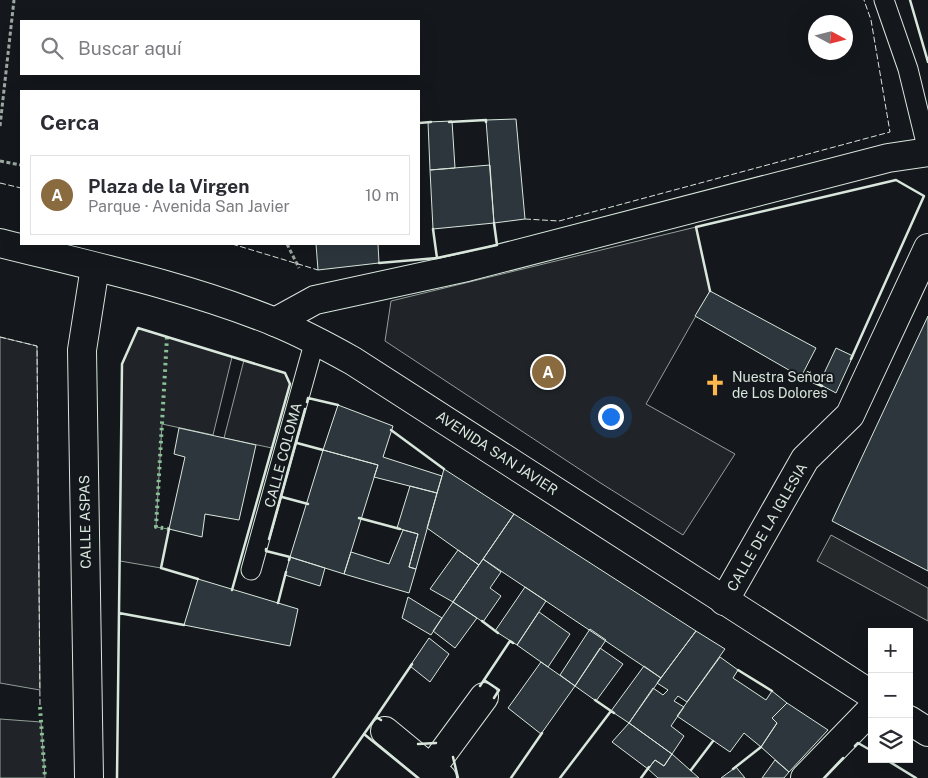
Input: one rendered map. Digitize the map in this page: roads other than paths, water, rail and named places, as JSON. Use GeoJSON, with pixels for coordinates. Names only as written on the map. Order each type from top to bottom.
{"type":"FeatureCollection","features":[{"type":"Feature","properties":{"kind":"street"},"geometry":{"type":"LineString","coordinates":[[274,322],[315,300],[467,267],[888,158],[928,152]]}},
{"type":"Feature","properties":{"kind":"street","name":"AVENIDA SAN JAVIER"},"geometry":{"type":"LineString","coordinates":[[0,243],[190,292],[274,322],[315,340],[353,361],[868,692]]}},
{"type":"Feature","properties":{"kind":"street","name":"CALLE DE LA IGLESIA"},"geometry":{"type":"LineString","coordinates":[[724,601],[805,459],[850,414],[928,248]]}},
{"type":"Feature","properties":{"kind":"street","name":"CALLE ASPAS"},"geometry":{"type":"LineString","coordinates":[[89,778],[82,350],[95,267]]}},
{"type":"Feature","properties":{"kind":"street"},"geometry":{"type":"LineString","coordinates":[[385,731],[436,774],[484,696]]}},
{"type":"Feature","properties":{"kind":"street"},"geometry":{"type":"LineString","coordinates":[[805,778],[868,713]]}},
{"type":"Feature","properties":{"kind":"lane"},"geometry":{"type":"LineString","coordinates":[[884,0],[908,69],[928,152]]}},
{"type":"Feature","properties":{"kind":"lane","name":"CALLE COLOMA"},"geometry":{"type":"LineString","coordinates":[[251,570],[315,340]]}},
{"type":"Feature","properties":{"kind":"place","name":"Plaza de la Virgen"},"geometry":{"type":"Point","coordinates":[548,372]}},
{"type":"Feature","properties":{"kind":"place","name":"Nuestra Señora de Los Dolores"},"geometry":{"type":"Point","coordinates":[715,385]}}]}
